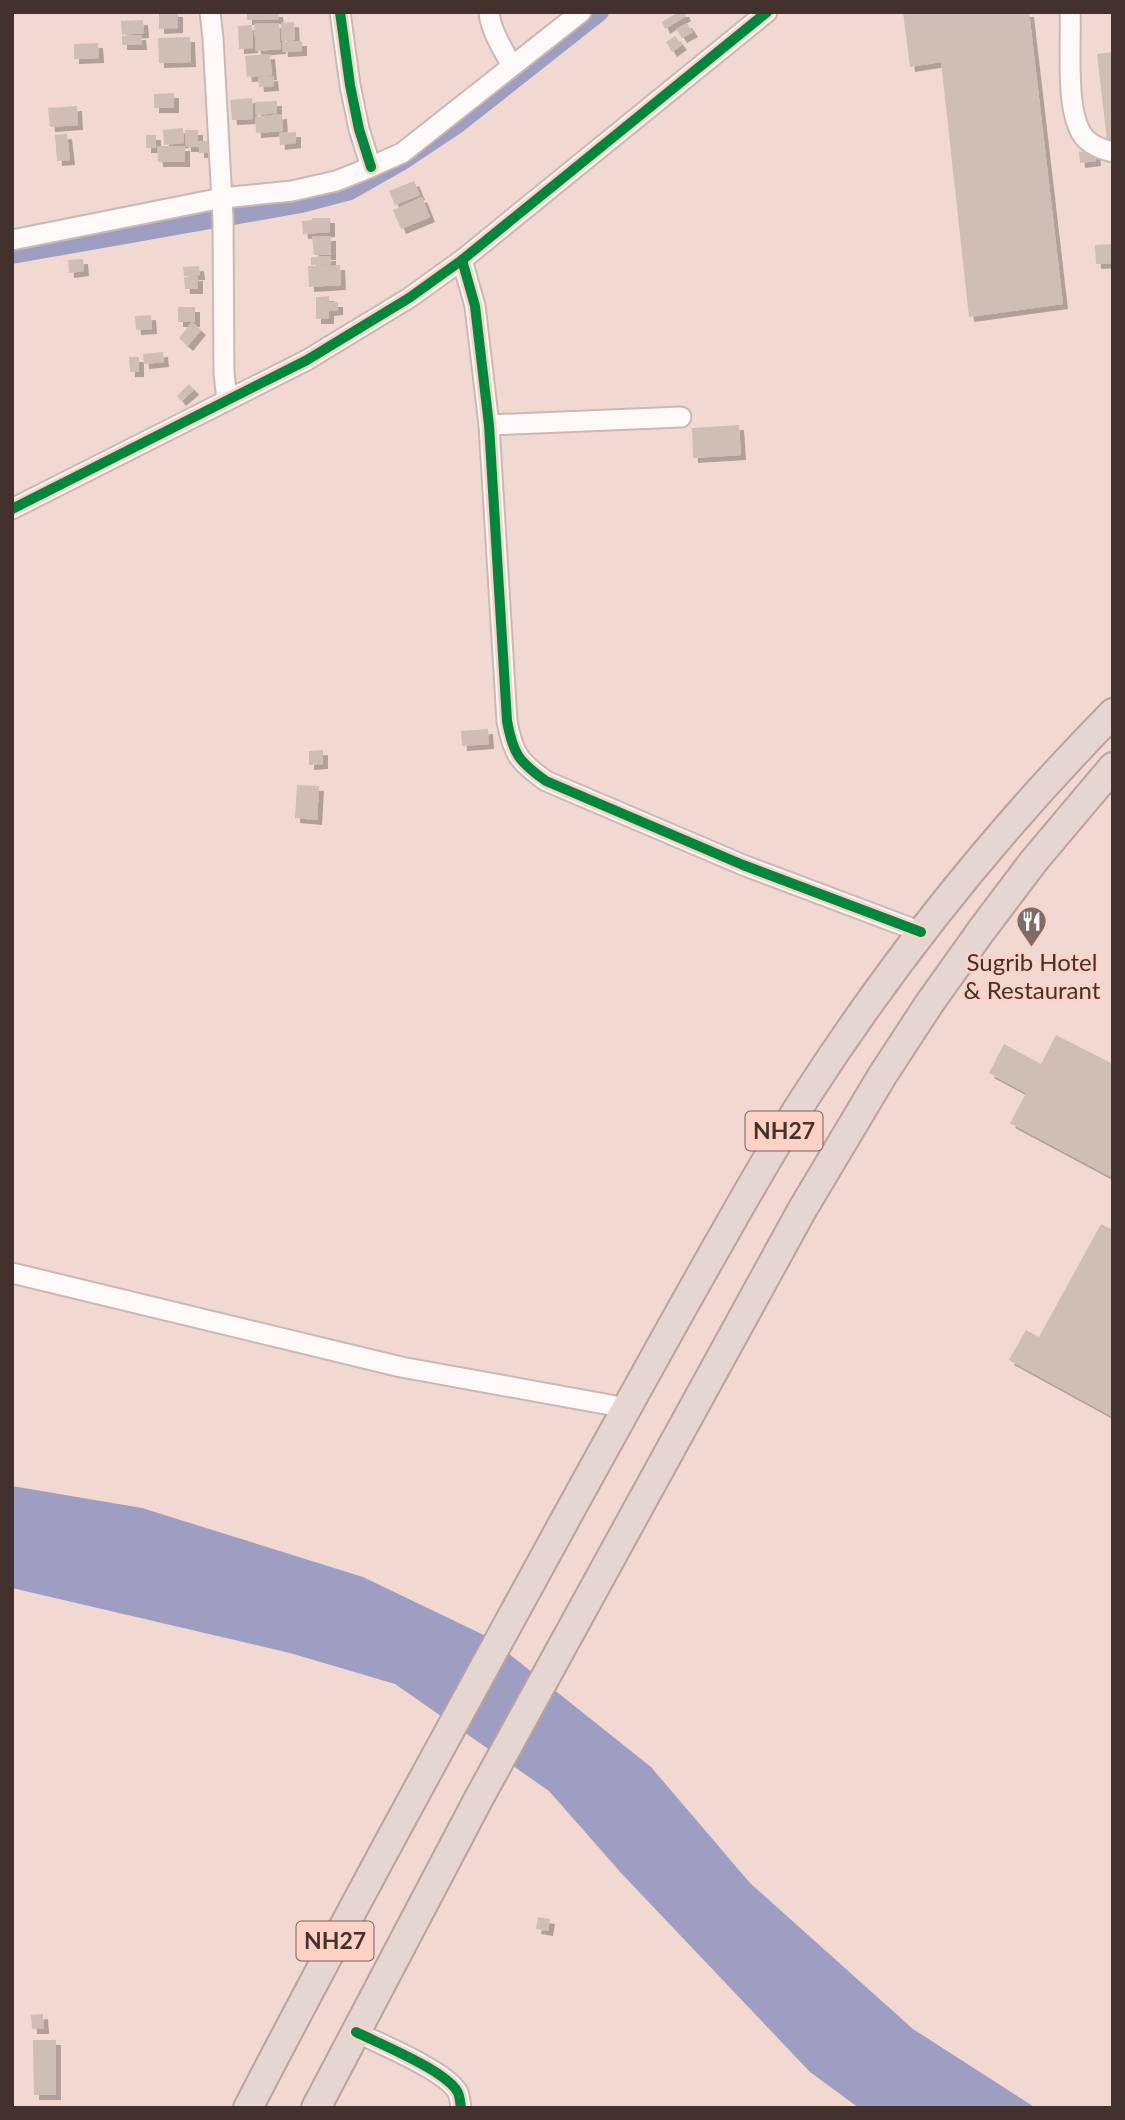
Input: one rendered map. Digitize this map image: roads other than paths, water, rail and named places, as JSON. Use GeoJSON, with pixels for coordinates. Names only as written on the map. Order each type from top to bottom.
{"type":"FeatureCollection","features":[{"type":"Feature","properties":{"kind":"highway","name":"NH27"},"geometry":{"type":"LineString","coordinates":[[248,2108],[319,1970],[626,1408],[772,1149],[840,1045],[921,932],[996,841],[1113,713]]}},
{"type":"Feature","properties":{"kind":"highway","name":"NH27"},"geometry":{"type":"LineString","coordinates":[[316,2108],[479,1798],[802,1210],[882,1076],[981,931],[1071,815],[1113,767]]}},
{"type":"Feature","properties":{"kind":"street"},"geometry":{"type":"LineString","coordinates":[[210,12],[214,38],[222,198],[224,373],[227,400]]}},
{"type":"Feature","properties":{"kind":"street"},"geometry":{"type":"LineString","coordinates":[[340,12],[359,129],[371,167]]}},
{"type":"Feature","properties":{"kind":"street"},"geometry":{"type":"LineString","coordinates":[[489,12],[496,37],[512,66]]}},
{"type":"Feature","properties":{"kind":"street"},"geometry":{"type":"LineString","coordinates":[[12,240],[222,198],[292,191],[337,181],[402,153],[581,12]]}},
{"type":"Feature","properties":{"kind":"street"},"geometry":{"type":"LineString","coordinates":[[12,509],[307,360],[409,298],[461,260],[767,12]]}},
{"type":"Feature","properties":{"kind":"street"},"geometry":{"type":"LineString","coordinates":[[1070,12],[1071,92],[1075,120],[1087,141],[1113,152]]}},
{"type":"Feature","properties":{"kind":"street"},"geometry":{"type":"LineString","coordinates":[[461,260],[475,306],[489,425],[507,721],[511,745],[525,766],[546,781],[743,865],[921,932]]}},
{"type":"Feature","properties":{"kind":"street"},"geometry":{"type":"LineString","coordinates":[[489,425],[681,417]]}},
{"type":"Feature","properties":{"kind":"street"},"geometry":{"type":"LineString","coordinates":[[12,1273],[401,1367],[626,1408]]}},
{"type":"Feature","properties":{"kind":"street"},"geometry":{"type":"LineString","coordinates":[[356,2032],[438,2074],[457,2092],[461,2108]]}},
{"type":"Feature","properties":{"kind":"water"},"geometry":{"type":"Polygon","coordinates":[[[12,1486],[142,1508],[363,1577],[488,1637],[651,1767],[750,1883],[913,2029],[1036,2108],[859,2108],[810,2072],[622,1874],[549,1791],[395,1684],[290,1653],[12,1588],[12,1486]]]}},
{"type":"Feature","properties":{"kind":"waterway"},"geometry":{"type":"LineString","coordinates":[[12,255],[301,204],[350,191],[401,162],[458,124],[600,12]]}},
{"type":"Feature","properties":{"kind":"place","name":"Sugrib Hotel & Restaurant"},"geometry":{"type":"Point","coordinates":[1032,948]}}]}
